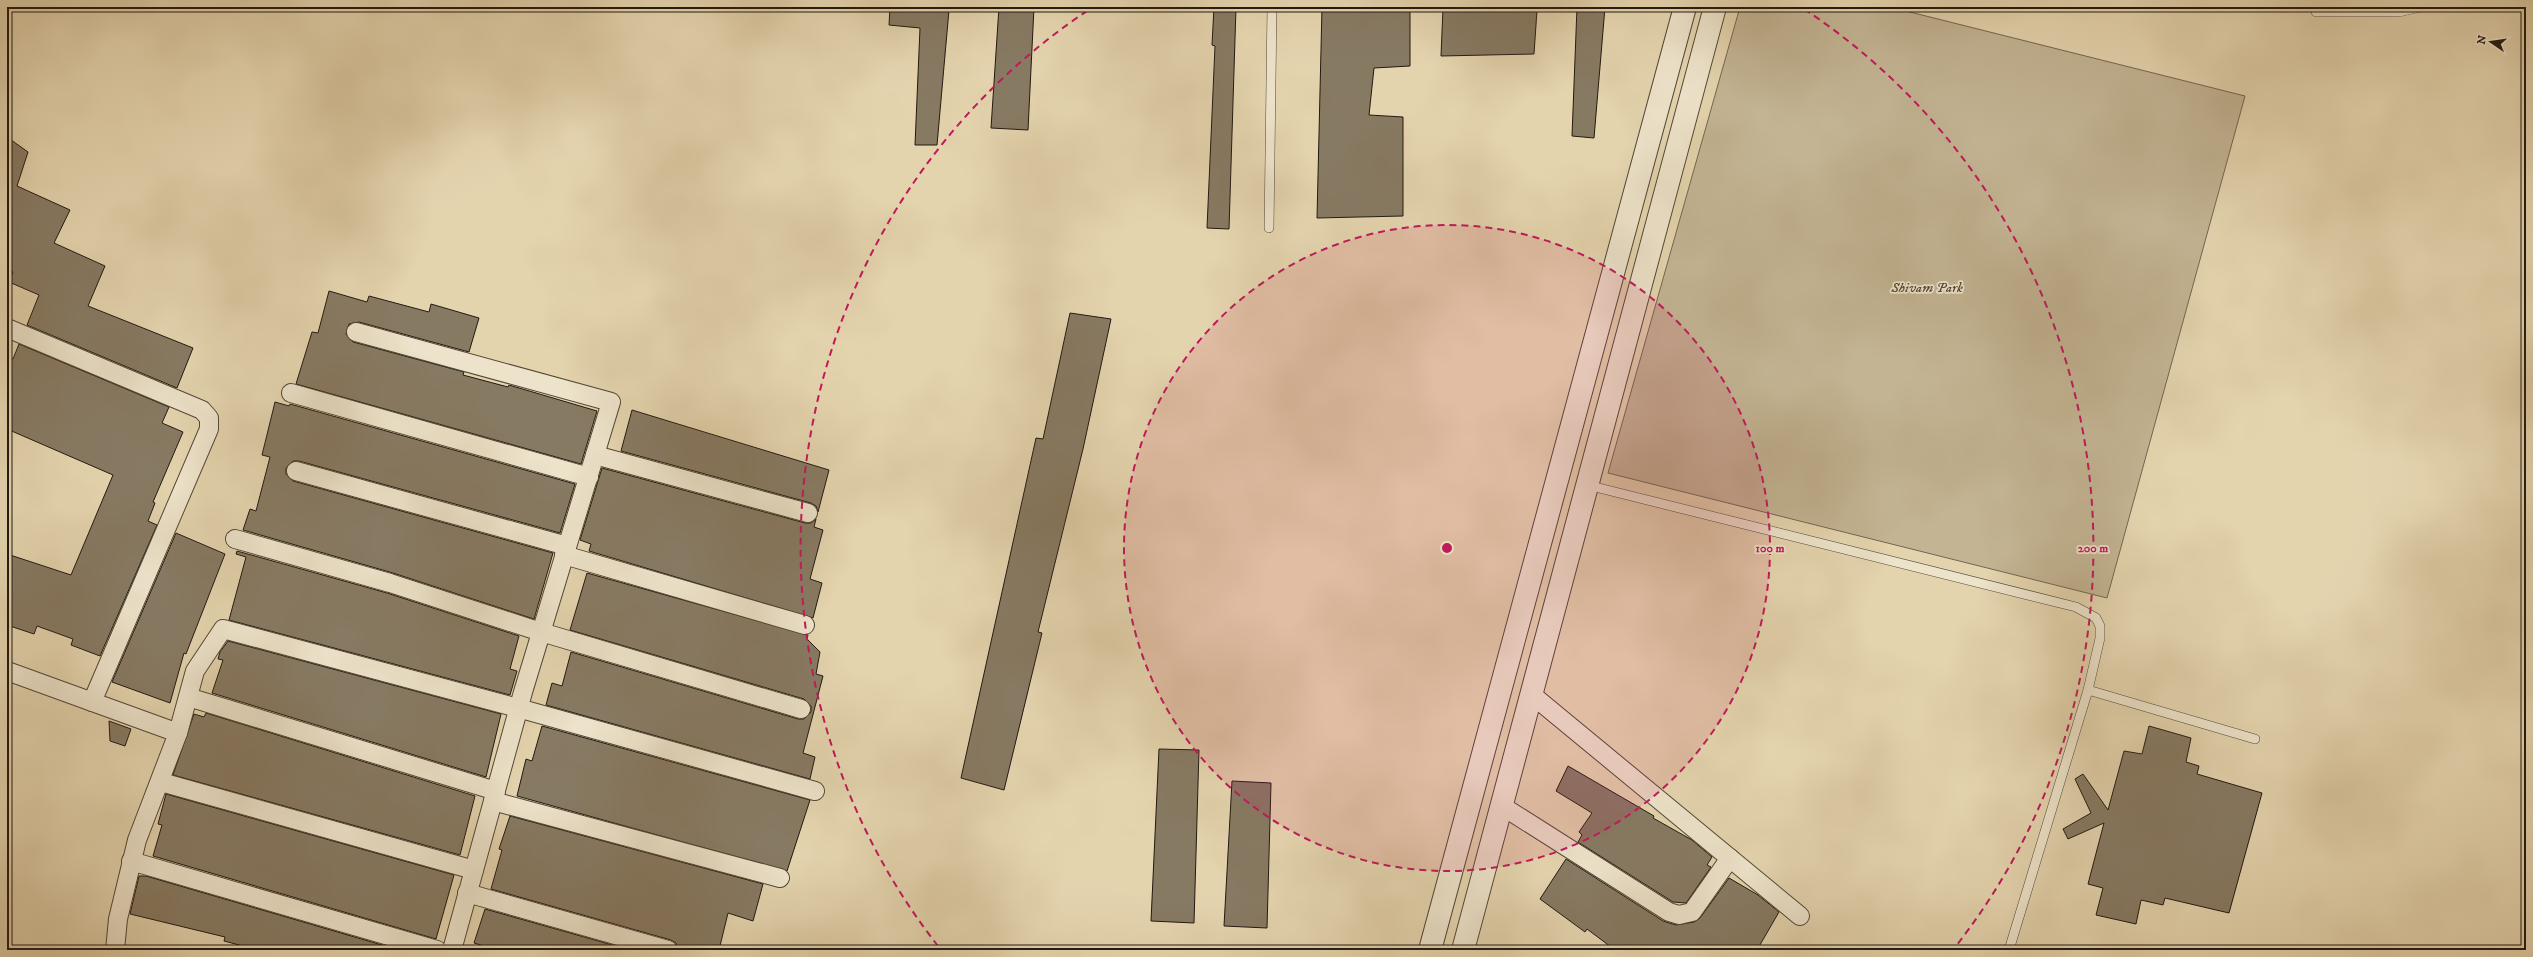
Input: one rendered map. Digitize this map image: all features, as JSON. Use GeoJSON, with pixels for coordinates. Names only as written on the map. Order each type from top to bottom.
{"type":"FeatureCollection","features":[{"type":"Feature","properties":{"kind":"street"},"geometry":{"type":"LineString","coordinates":[[1430,950],[1685,7]]}},
{"type":"Feature","properties":{"kind":"street"},"geometry":{"type":"LineString","coordinates":[[1463,950],[1715,7]]}},
{"type":"Feature","properties":{"kind":"street"},"geometry":{"type":"LineString","coordinates":[[1615,268],[1643,277]]}},
{"type":"Feature","properties":{"kind":"street"},"geometry":{"type":"LineString","coordinates":[[7,328],[202,410],[209,418],[209,429],[92,702]]}},
{"type":"Feature","properties":{"kind":"street"},"geometry":{"type":"LineString","coordinates":[[356,332],[611,402],[518,708],[452,950]]}},
{"type":"Feature","properties":{"kind":"street"},"geometry":{"type":"LineString","coordinates":[[291,393],[589,477]]}},
{"type":"Feature","properties":{"kind":"street"},"geometry":{"type":"LineString","coordinates":[[595,455],[808,513]]}},
{"type":"Feature","properties":{"kind":"street"},"geometry":{"type":"LineString","coordinates":[[296,471],[566,551],[805,625]]}},
{"type":"Feature","properties":{"kind":"street"},"geometry":{"type":"LineString","coordinates":[[235,540],[390,583],[541,632],[801,709]]}},
{"type":"Feature","properties":{"kind":"street"},"geometry":{"type":"LineString","coordinates":[[115,950],[118,919],[136,840],[161,782],[178,733],[195,671],[223,629],[518,708],[815,791]]}},
{"type":"Feature","properties":{"kind":"street"},"geometry":{"type":"LineString","coordinates":[[7,671],[178,733]]}},
{"type":"Feature","properties":{"kind":"street"},"geometry":{"type":"LineString","coordinates":[[1531,694],[1800,916]]}},
{"type":"Feature","properties":{"kind":"street"},"geometry":{"type":"LineString","coordinates":[[188,697],[494,796],[780,878]]}},
{"type":"Feature","properties":{"kind":"street"},"geometry":{"type":"LineString","coordinates":[[161,782],[474,870]]}},
{"type":"Feature","properties":{"kind":"street"},"geometry":{"type":"LineString","coordinates":[[1502,806],[1669,912],[1679,915],[1692,912],[1730,858]]}},
{"type":"Feature","properties":{"kind":"street"},"geometry":{"type":"LineString","coordinates":[[132,861],[437,950]]}},
{"type":"Feature","properties":{"kind":"street"},"geometry":{"type":"LineString","coordinates":[[467,893],[668,950]]}},
{"type":"Feature","properties":{"kind":"lane"},"geometry":{"type":"LineString","coordinates":[[1269,228],[1272,7]]}},
{"type":"Feature","properties":{"kind":"lane"},"geometry":{"type":"LineString","coordinates":[[2316,12],[2399,12],[2420,7]]}},
{"type":"Feature","properties":{"kind":"lane"},"geometry":{"type":"LineString","coordinates":[[1587,485],[2076,607],[2096,618],[2100,626],[2100,638],[2088,690],[2009,950]]}},
{"type":"Feature","properties":{"kind":"lane"},"geometry":{"type":"LineString","coordinates":[[2088,690],[2254,739]]}},
{"type":"Feature","properties":{"kind":"green space","name":"Shivam Park"},"geometry":{"type":"Polygon","coordinates":[[[1740,7],[1890,7],[2245,96],[2107,598],[1608,473],[1740,7]]]}},
{"type":"Feature","properties":{"kind":"building"},"geometry":{"type":"Polygon","coordinates":[[[890,7],[949,10],[937,145],[915,145],[920,28],[889,25],[890,7]]]}},
{"type":"Feature","properties":{"kind":"building"},"geometry":{"type":"Polygon","coordinates":[[[999,7],[1034,7],[1028,130],[991,128],[999,7]]]}},
{"type":"Feature","properties":{"kind":"building"},"geometry":{"type":"Polygon","coordinates":[[[1214,7],[1236,7],[1229,229],[1207,228],[1215,46],[1212,45],[1214,7]]]}},
{"type":"Feature","properties":{"kind":"building"},"geometry":{"type":"Polygon","coordinates":[[[1322,7],[1410,7],[1410,66],[1374,68],[1369,115],[1403,117],[1403,216],[1317,218],[1322,7]]]}},
{"type":"Feature","properties":{"kind":"building"},"geometry":{"type":"Polygon","coordinates":[[[1577,7],[1605,7],[1594,138],[1572,136],[1577,7]]]}},
{"type":"Feature","properties":{"kind":"building"},"geometry":{"type":"Polygon","coordinates":[[[1443,8],[1537,10],[1534,54],[1441,56],[1443,8]]]}},
{"type":"Feature","properties":{"kind":"building"},"geometry":{"type":"Polygon","coordinates":[[[7,137],[28,152],[17,186],[70,210],[54,243],[105,266],[88,306],[193,348],[177,388],[27,325],[39,295],[9,282],[13,272],[7,269],[7,137]]]}},
{"type":"Feature","properties":{"kind":"building"},"geometry":{"type":"Polygon","coordinates":[[[329,291],[367,302],[369,296],[429,312],[431,304],[479,318],[469,352],[359,322],[349,324],[346,334],[353,342],[464,372],[463,375],[508,387],[509,385],[597,411],[581,464],[296,384],[312,332],[318,333],[329,291]]]}},
{"type":"Feature","properties":{"kind":"building"},"geometry":{"type":"Polygon","coordinates":[[[1070,313],[1111,319],[1083,449],[1038,632],[1042,633],[1004,790],[961,778],[1036,438],[1043,439],[1070,313]]]}},
{"type":"Feature","properties":{"kind":"building"},"geometry":{"type":"Polygon","coordinates":[[[19,344],[169,407],[162,423],[183,432],[153,502],[155,503],[148,521],[157,525],[100,656],[71,645],[73,639],[37,626],[34,634],[7,625],[7,554],[71,575],[113,475],[7,429],[7,356],[13,359],[19,344]]]}},
{"type":"Feature","properties":{"kind":"building"},"geometry":{"type":"Polygon","coordinates":[[[275,402],[289,406],[290,404],[575,484],[560,533],[299,461],[293,461],[286,468],[286,474],[293,481],[553,553],[534,619],[393,573],[243,530],[250,509],[256,511],[270,457],[262,455],[275,402]]]}},
{"type":"Feature","properties":{"kind":"building"},"geometry":{"type":"Polygon","coordinates":[[[632,410],[829,470],[818,512],[816,506],[811,503],[621,451],[632,410]]]}},
{"type":"Feature","properties":{"kind":"building"},"geometry":{"type":"Polygon","coordinates":[[[602,468],[805,523],[811,523],[816,519],[814,527],[823,530],[810,579],[822,583],[813,618],[589,551],[591,544],[580,540],[602,468]]]}},
{"type":"Feature","properties":{"kind":"building"},"geometry":{"type":"Polygon","coordinates":[[[176,533],[225,554],[186,654],[184,653],[170,703],[112,682],[176,533]]]}},
{"type":"Feature","properties":{"kind":"building"},"geometry":{"type":"Polygon","coordinates":[[[237,551],[387,593],[519,636],[510,669],[517,671],[510,695],[229,620],[246,557],[236,554],[237,551]]]}},
{"type":"Feature","properties":{"kind":"building"},"geometry":{"type":"Polygon","coordinates":[[[587,573],[808,635],[807,639],[820,652],[816,674],[823,676],[803,753],[815,757],[810,779],[546,705],[552,683],[562,686],[571,652],[798,719],[804,719],[811,712],[811,706],[804,699],[570,630],[587,573]]]}},
{"type":"Feature","properties":{"kind":"building"},"geometry":{"type":"Polygon","coordinates":[[[228,641],[501,714],[486,777],[212,693],[223,660],[218,659],[220,652],[228,641]]]}},
{"type":"Feature","properties":{"kind":"building"},"geometry":{"type":"Polygon","coordinates":[[[206,713],[475,796],[460,855],[173,775],[194,714],[204,717],[206,713]]]}},
{"type":"Feature","properties":{"kind":"building"},"geometry":{"type":"Polygon","coordinates":[[[109,721],[131,729],[125,746],[110,741],[109,721]]]}},
{"type":"Feature","properties":{"kind":"building"},"geometry":{"type":"Polygon","coordinates":[[[542,726],[810,800],[787,871],[517,796],[526,759],[532,761],[542,726]]]}},
{"type":"Feature","properties":{"kind":"building"},"geometry":{"type":"Polygon","coordinates":[[[2149,726],[2191,738],[2186,762],[2199,766],[2197,774],[2262,793],[2229,913],[2165,898],[2163,905],[2141,900],[2136,924],[2096,915],[2103,888],[2088,884],[2104,823],[2068,839],[2063,829],[2091,813],[2075,779],[2083,774],[2108,810],[2124,751],[2142,754],[2149,726]]]}},
{"type":"Feature","properties":{"kind":"building"},"geometry":{"type":"Polygon","coordinates":[[[1159,749],[1199,750],[1194,923],[1151,921],[1159,749]]]}},
{"type":"Feature","properties":{"kind":"building"},"geometry":{"type":"Polygon","coordinates":[[[1568,766],[1692,840],[1712,857],[1707,865],[1711,867],[1686,903],[1673,902],[1578,842],[1582,835],[1579,832],[1592,813],[1556,791],[1568,766]]]}},
{"type":"Feature","properties":{"kind":"building"},"geometry":{"type":"Polygon","coordinates":[[[1232,781],[1271,783],[1267,928],[1224,926],[1232,781]]]}},
{"type":"Feature","properties":{"kind":"building"},"geometry":{"type":"Polygon","coordinates":[[[166,794],[454,875],[436,939],[153,856],[162,825],[158,824],[166,794]]]}},
{"type":"Feature","properties":{"kind":"building"},"geometry":{"type":"Polygon","coordinates":[[[510,816],[763,884],[753,921],[728,913],[719,950],[678,950],[676,943],[671,940],[491,889],[502,850],[499,849],[510,816]]]}},
{"type":"Feature","properties":{"kind":"building"},"geometry":{"type":"Polygon","coordinates":[[[1566,859],[1663,921],[1676,925],[1694,922],[1700,918],[1729,878],[1758,895],[1779,912],[1757,950],[1615,950],[1587,929],[1585,932],[1540,899],[1566,859]]]}},
{"type":"Feature","properties":{"kind":"building"},"geometry":{"type":"Polygon","coordinates":[[[139,876],[146,876],[399,950],[258,950],[224,941],[225,937],[130,914],[139,876]]]}},
{"type":"Feature","properties":{"kind":"building"},"geometry":{"type":"Polygon","coordinates":[[[485,909],[630,950],[497,950],[474,943],[485,909]]]}}]}
